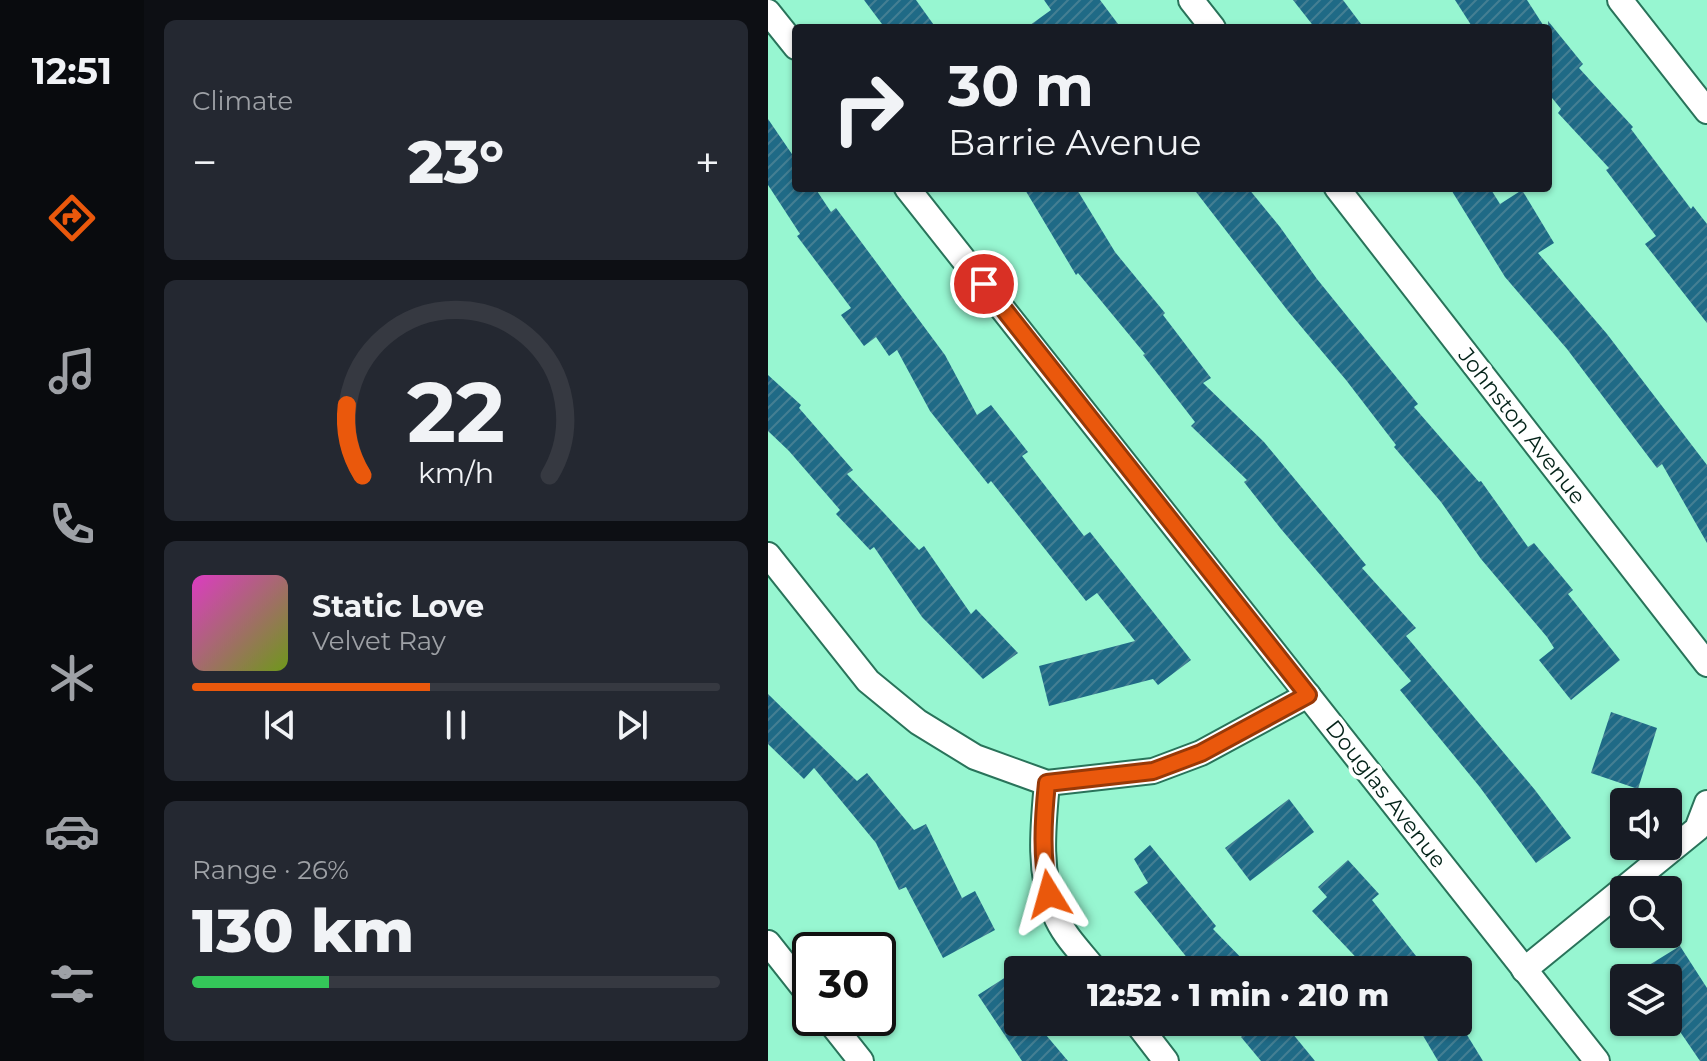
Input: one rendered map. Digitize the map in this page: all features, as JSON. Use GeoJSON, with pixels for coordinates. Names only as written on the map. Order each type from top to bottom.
{"type":"FeatureCollection","features":[{"type":"Feature","properties":{"kind":"street"},"geometry":{"type":"LineString","coordinates":[[1191,0],[1210,24]]}},
{"type":"Feature","properties":{"kind":"street"},"geometry":{"type":"LineString","coordinates":[[1620,0],[1707,111]]}},
{"type":"Feature","properties":{"kind":"street"},"geometry":{"type":"LineString","coordinates":[[768,12],[792,42]]}},
{"type":"Feature","properties":{"kind":"street","name":"Douglas Avenue"},"geometry":{"type":"LineString","coordinates":[[910,192],[1597,1061]]}},
{"type":"Feature","properties":{"kind":"street","name":"Johnston Avenue"},"geometry":{"type":"LineString","coordinates":[[1340,192],[1707,664]]}},
{"type":"Feature","properties":{"kind":"street"},"geometry":{"type":"LineString","coordinates":[[768,555],[868,681],[918,722],[975,757],[1047,783],[1153,771],[1201,753],[1308,695]]}},
{"type":"Feature","properties":{"kind":"street"},"geometry":{"type":"LineString","coordinates":[[1047,783],[1043,826],[1044,868],[1049,894],[1065,932],[1084,956]]}},
{"type":"Feature","properties":{"kind":"street"},"geometry":{"type":"LineString","coordinates":[[1524,970],[1697,829],[1707,803]]}},
{"type":"Feature","properties":{"kind":"street"},"geometry":{"type":"LineString","coordinates":[[768,943],[792,973]]}},
{"type":"Feature","properties":{"kind":"street"},"geometry":{"type":"LineString","coordinates":[[837,1036],[849,1057]]}},
{"type":"Feature","properties":{"kind":"street"},"geometry":{"type":"LineString","coordinates":[[1147,1036],[1166,1061]]}},
{"type":"Feature","properties":{"kind":"building"},"geometry":{"type":"Polygon","coordinates":[[[864,0],[916,0],[933,24],[882,24],[864,0]]]}},
{"type":"Feature","properties":{"kind":"building"},"geometry":{"type":"Polygon","coordinates":[[[1044,0],[1100,0],[1118,24],[1032,24],[1051,10],[1044,0]]]}},
{"type":"Feature","properties":{"kind":"building"},"geometry":{"type":"Polygon","coordinates":[[[1293,0],[1343,0],[1361,24],[1312,24],[1293,0]]]}},
{"type":"Feature","properties":{"kind":"building"},"geometry":{"type":"Polygon","coordinates":[[[1455,0],[1527,0],[1542,24],[1470,24],[1455,0]]]}},
{"type":"Feature","properties":{"kind":"building"},"geometry":{"type":"Polygon","coordinates":[[[1552,26],[1583,64],[1579,68],[1633,127],[1631,129],[1691,209],[1693,206],[1707,224],[1707,323],[1645,244],[1656,236],[1606,170],[1609,168],[1558,113],[1561,109],[1552,98],[1552,26]]]}},
{"type":"Feature","properties":{"kind":"building"},"geometry":{"type":"Polygon","coordinates":[[[768,119],[792,154],[792,192],[818,192],[831,212],[836,208],[945,355],[977,415],[991,405],[1028,452],[1022,456],[1084,536],[1090,532],[1191,660],[1158,685],[1153,679],[1049,706],[1039,666],[1135,641],[1097,593],[1086,601],[991,481],[988,484],[930,411],[897,350],[889,356],[876,337],[864,346],[841,315],[851,308],[797,236],[800,234],[768,185],[768,119]]]}},
{"type":"Feature","properties":{"kind":"building"},"geometry":{"type":"Polygon","coordinates":[[[1026,192],[1078,192],[1115,252],[1165,313],[1163,315],[1211,378],[1203,383],[1264,442],[1366,565],[1362,568],[1416,628],[1406,636],[1535,790],[1571,838],[1536,863],[1479,786],[1400,690],[1411,681],[1281,529],[1244,482],[1247,480],[1191,426],[1195,422],[1145,354],[1078,273],[1076,275],[1026,192]]]}},
{"type":"Feature","properties":{"kind":"building"},"geometry":{"type":"Polygon","coordinates":[[[1196,192],[1251,192],[1418,404],[1414,407],[1481,481],[1528,547],[1534,543],[1573,590],[1568,594],[1620,660],[1571,700],[1539,660],[1554,648],[1547,637],[1481,559],[1441,502],[1196,192]]]}},
{"type":"Feature","properties":{"kind":"building"},"geometry":{"type":"Polygon","coordinates":[[[1452,192],[1492,192],[1500,204],[1523,192],[1554,243],[1538,253],[1607,334],[1707,465],[1707,543],[1662,464],[1657,468],[1567,349],[1505,277],[1452,192]]]}},
{"type":"Feature","properties":{"kind":"building"},"geometry":{"type":"Polygon","coordinates":[[[768,375],[801,405],[799,408],[853,470],[847,474],[919,550],[924,546],[971,614],[976,609],[1018,653],[983,679],[922,617],[874,547],[870,550],[836,514],[840,510],[768,431],[768,375]]]}},
{"type":"Feature","properties":{"kind":"building"},"geometry":{"type":"Polygon","coordinates":[[[768,694],[857,781],[867,773],[914,830],[926,824],[962,898],[975,891],[995,930],[943,958],[906,887],[899,890],[876,843],[814,768],[804,779],[768,744],[768,694]]]}},
{"type":"Feature","properties":{"kind":"building"},"geometry":{"type":"Polygon","coordinates":[[[1611,712],[1657,728],[1638,788],[1591,773],[1611,712]]]}},
{"type":"Feature","properties":{"kind":"building"},"geometry":{"type":"Polygon","coordinates":[[[1289,799],[1314,832],[1250,881],[1225,848],[1289,799]]]}},
{"type":"Feature","properties":{"kind":"building"},"geometry":{"type":"Polygon","coordinates":[[[1150,845],[1216,926],[1213,929],[1239,956],[1186,956],[1134,892],[1148,883],[1134,859],[1150,845]]]}},
{"type":"Feature","properties":{"kind":"building"},"geometry":{"type":"Polygon","coordinates":[[[1348,860],[1379,894],[1372,900],[1416,956],[1355,956],[1312,911],[1327,897],[1318,887],[1348,860]]]}},
{"type":"Feature","properties":{"kind":"building"},"geometry":{"type":"Polygon","coordinates":[[[1681,948],[1707,988],[1707,1061],[1700,1061],[1682,1035],[1682,964],[1651,964],[1681,948]]]}},
{"type":"Feature","properties":{"kind":"building"},"geometry":{"type":"Polygon","coordinates":[[[1004,978],[1004,1034],[978,995],[1004,978]]]}},
{"type":"Feature","properties":{"kind":"building"},"geometry":{"type":"Polygon","coordinates":[[[1005,1036],[1047,1036],[1068,1061],[1022,1061],[1005,1036]]]}},
{"type":"Feature","properties":{"kind":"building"},"geometry":{"type":"Polygon","coordinates":[[[1294,1036],[1315,1061],[1261,1061],[1241,1037],[1294,1036]]]}},
{"type":"Feature","properties":{"kind":"building"},"geometry":{"type":"Polygon","coordinates":[[[1423,1036],[1468,1036],[1483,1061],[1438,1061],[1423,1036]]]}},
{"type":"Feature","properties":{"kind":"route"},"geometry":{"type":"LineString","coordinates":[[984,284],[1308,695],[1201,753],[1153,771],[1047,783],[1043,826],[1044,868],[1049,894]]}}]}
